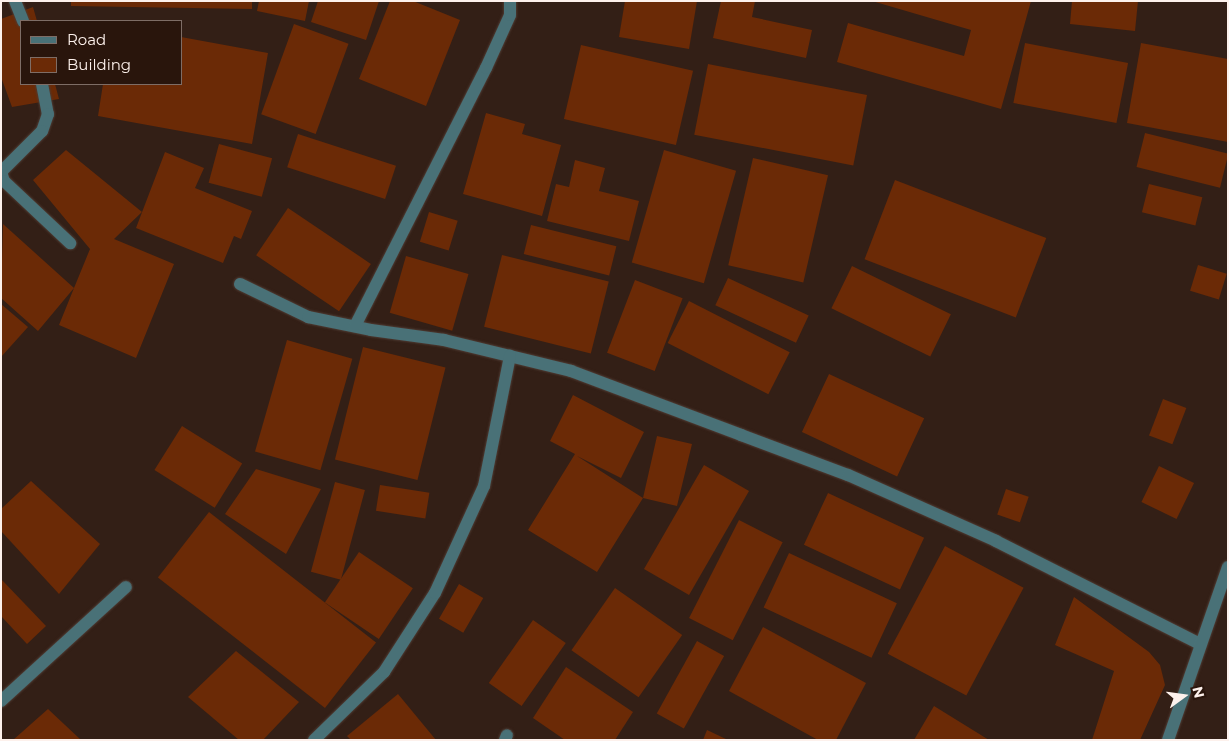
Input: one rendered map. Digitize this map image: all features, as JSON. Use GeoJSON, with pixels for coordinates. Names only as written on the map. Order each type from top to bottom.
{"type":"FeatureCollection","features":[{"type":"Feature","properties":{"kind":"street"},"geometry":{"type":"LineString","coordinates":[[15,1],[23,20]]}},
{"type":"Feature","properties":{"kind":"street"},"geometry":{"type":"LineString","coordinates":[[355,326],[486,68],[510,15],[510,1]]}},
{"type":"Feature","properties":{"kind":"street"},"geometry":{"type":"LineString","coordinates":[[42,85],[48,114],[42,131],[2,175],[4,182],[70,244]]}},
{"type":"Feature","properties":{"kind":"street"},"geometry":{"type":"LineString","coordinates":[[240,284],[308,316],[355,326],[444,340],[571,371],[848,475],[996,541],[1200,644]]}},
{"type":"Feature","properties":{"kind":"street"},"geometry":{"type":"LineString","coordinates":[[314,740],[384,672],[435,593],[484,486],[510,356]]}},
{"type":"Feature","properties":{"kind":"street"},"geometry":{"type":"LineString","coordinates":[[1168,740],[1228,567]]}},
{"type":"Feature","properties":{"kind":"street"},"geometry":{"type":"LineString","coordinates":[[1,701],[126,587]]}},
{"type":"Feature","properties":{"kind":"building"},"geometry":{"type":"Polygon","coordinates":[[[71,1],[252,1],[252,9],[71,6],[71,1]]]}},
{"type":"Feature","properties":{"kind":"building"},"geometry":{"type":"Polygon","coordinates":[[[259,1],[309,1],[305,21],[257,11],[259,1]]]}},
{"type":"Feature","properties":{"kind":"building"},"geometry":{"type":"Polygon","coordinates":[[[318,1],[379,1],[366,40],[311,22],[318,1]]]}},
{"type":"Feature","properties":{"kind":"building"},"geometry":{"type":"Polygon","coordinates":[[[390,1],[413,1],[460,20],[426,106],[359,79],[390,1]]]}},
{"type":"Feature","properties":{"kind":"building"},"geometry":{"type":"Polygon","coordinates":[[[625,1],[697,1],[689,49],[619,37],[625,1]]]}},
{"type":"Feature","properties":{"kind":"building"},"geometry":{"type":"Polygon","coordinates":[[[721,1],[755,1],[752,17],[812,30],[806,58],[713,38],[721,1]]]}},
{"type":"Feature","properties":{"kind":"building"},"geometry":{"type":"Polygon","coordinates":[[[872,1],[1031,1],[1001,109],[837,62],[848,23],[964,56],[971,30],[872,1]]]}},
{"type":"Feature","properties":{"kind":"building"},"geometry":{"type":"Polygon","coordinates":[[[1072,1],[1138,1],[1135,31],[1070,24],[1072,1]]]}},
{"type":"Feature","properties":{"kind":"building"},"geometry":{"type":"Polygon","coordinates":[[[33,7],[37,20],[20,20],[20,85],[55,85],[59,99],[12,107],[1,77],[1,19],[33,7]]]}},
{"type":"Feature","properties":{"kind":"building"},"geometry":{"type":"Polygon","coordinates":[[[294,24],[349,44],[316,134],[261,114],[294,24]]]}},
{"type":"Feature","properties":{"kind":"building"},"geometry":{"type":"Polygon","coordinates":[[[182,37],[268,53],[252,144],[98,116],[103,85],[182,85],[182,37]]]}},
{"type":"Feature","properties":{"kind":"building"},"geometry":{"type":"Polygon","coordinates":[[[1025,43],[1128,63],[1116,123],[1013,103],[1025,43]]]}},
{"type":"Feature","properties":{"kind":"building"},"geometry":{"type":"Polygon","coordinates":[[[1141,43],[1228,59],[1228,142],[1127,123],[1141,43]]]}},
{"type":"Feature","properties":{"kind":"building"},"geometry":{"type":"Polygon","coordinates":[[[581,45],[693,71],[676,145],[564,119],[581,45]]]}},
{"type":"Feature","properties":{"kind":"building"},"geometry":{"type":"Polygon","coordinates":[[[708,64],[867,95],[853,166],[694,135],[708,64]]]}},
{"type":"Feature","properties":{"kind":"building"},"geometry":{"type":"Polygon","coordinates":[[[486,113],[525,124],[522,134],[561,145],[542,216],[463,194],[486,113]]]}},
{"type":"Feature","properties":{"kind":"building"},"geometry":{"type":"Polygon","coordinates":[[[1145,133],[1228,154],[1220,188],[1137,167],[1145,133]]]}},
{"type":"Feature","properties":{"kind":"building"},"geometry":{"type":"Polygon","coordinates":[[[298,134],[396,166],[385,199],[287,167],[298,134]]]}},
{"type":"Feature","properties":{"kind":"building"},"geometry":{"type":"Polygon","coordinates":[[[219,144],[272,158],[262,197],[209,183],[219,144]]]}},
{"type":"Feature","properties":{"kind":"building"},"geometry":{"type":"Polygon","coordinates":[[[66,150],[142,212],[114,239],[174,264],[136,358],[59,325],[90,249],[33,180],[66,150]]]}},
{"type":"Feature","properties":{"kind":"building"},"geometry":{"type":"Polygon","coordinates":[[[664,150],[736,171],[704,283],[632,262],[664,150]]]}},
{"type":"Feature","properties":{"kind":"building"},"geometry":{"type":"Polygon","coordinates":[[[165,152],[204,168],[195,188],[252,211],[241,239],[234,236],[223,263],[136,228],[165,152]]]}},
{"type":"Feature","properties":{"kind":"building"},"geometry":{"type":"Polygon","coordinates":[[[753,158],[828,175],[803,283],[728,265],[753,158]]]}},
{"type":"Feature","properties":{"kind":"building"},"geometry":{"type":"Polygon","coordinates":[[[575,160],[605,168],[599,191],[639,201],[629,241],[547,221],[556,184],[569,187],[575,160]]]}},
{"type":"Feature","properties":{"kind":"building"},"geometry":{"type":"Polygon","coordinates":[[[895,180],[1046,238],[1016,317],[865,259],[895,180]]]}},
{"type":"Feature","properties":{"kind":"building"},"geometry":{"type":"Polygon","coordinates":[[[1149,184],[1202,197],[1195,225],[1142,212],[1149,184]]]}},
{"type":"Feature","properties":{"kind":"building"},"geometry":{"type":"Polygon","coordinates":[[[288,208],[371,264],[339,311],[256,255],[288,208]]]}},
{"type":"Feature","properties":{"kind":"building"},"geometry":{"type":"Polygon","coordinates":[[[429,212],[458,221],[449,250],[420,242],[429,212]]]}},
{"type":"Feature","properties":{"kind":"building"},"geometry":{"type":"Polygon","coordinates":[[[3,224],[74,288],[38,331],[1,298],[3,224]]]}},
{"type":"Feature","properties":{"kind":"building"},"geometry":{"type":"Polygon","coordinates":[[[531,225],[616,246],[609,275],[524,254],[531,225]]]}},
{"type":"Feature","properties":{"kind":"building"},"geometry":{"type":"Polygon","coordinates":[[[502,255],[609,282],[591,353],[484,327],[502,255]]]}},
{"type":"Feature","properties":{"kind":"building"},"geometry":{"type":"Polygon","coordinates":[[[406,256],[468,274],[452,331],[390,313],[406,256]]]}},
{"type":"Feature","properties":{"kind":"building"},"geometry":{"type":"Polygon","coordinates":[[[1198,265],[1227,274],[1219,300],[1190,291],[1198,265]]]}},
{"type":"Feature","properties":{"kind":"building"},"geometry":{"type":"Polygon","coordinates":[[[852,266],[951,314],[930,356],[831,308],[852,266]]]}},
{"type":"Feature","properties":{"kind":"building"},"geometry":{"type":"Polygon","coordinates":[[[728,278],[809,316],[796,343],[715,305],[728,278]]]}},
{"type":"Feature","properties":{"kind":"building"},"geometry":{"type":"Polygon","coordinates":[[[635,280],[683,298],[655,371],[607,353],[635,280]]]}},
{"type":"Feature","properties":{"kind":"building"},"geometry":{"type":"Polygon","coordinates":[[[689,301],[790,352],[768,394],[668,343],[689,301]]]}},
{"type":"Feature","properties":{"kind":"building"},"geometry":{"type":"Polygon","coordinates":[[[1,304],[28,327],[1,357],[1,304]]]}},
{"type":"Feature","properties":{"kind":"building"},"geometry":{"type":"Polygon","coordinates":[[[287,340],[352,359],[320,470],[255,452],[287,340]]]}},
{"type":"Feature","properties":{"kind":"building"},"geometry":{"type":"Polygon","coordinates":[[[363,347],[445,368],[417,480],[335,460],[363,347]]]}},
{"type":"Feature","properties":{"kind":"building"},"geometry":{"type":"Polygon","coordinates":[[[829,374],[924,418],[897,476],[802,432],[829,374]]]}},
{"type":"Feature","properties":{"kind":"building"},"geometry":{"type":"Polygon","coordinates":[[[573,395],[644,432],[621,478],[577,456],[643,498],[597,572],[528,530],[575,454],[550,441],[573,395]]]}},
{"type":"Feature","properties":{"kind":"building"},"geometry":{"type":"Polygon","coordinates":[[[1163,399],[1186,408],[1172,444],[1149,435],[1163,399]]]}},
{"type":"Feature","properties":{"kind":"building"},"geometry":{"type":"Polygon","coordinates":[[[182,426],[242,464],[215,508],[154,470],[182,426]]]}},
{"type":"Feature","properties":{"kind":"building"},"geometry":{"type":"Polygon","coordinates":[[[657,436],[692,444],[677,506],[643,498],[657,436]]]}},
{"type":"Feature","properties":{"kind":"building"},"geometry":{"type":"Polygon","coordinates":[[[704,465],[749,491],[689,595],[644,569],[704,465]]]}},
{"type":"Feature","properties":{"kind":"building"},"geometry":{"type":"Polygon","coordinates":[[[1159,466],[1194,483],[1177,519],[1141,502],[1159,466]]]}},
{"type":"Feature","properties":{"kind":"building"},"geometry":{"type":"Polygon","coordinates":[[[256,469],[321,489],[286,554],[225,514],[256,469]]]}},
{"type":"Feature","properties":{"kind":"building"},"geometry":{"type":"Polygon","coordinates":[[[31,481],[100,544],[59,594],[1,531],[1,509],[31,481]]]}},
{"type":"Feature","properties":{"kind":"building"},"geometry":{"type":"Polygon","coordinates":[[[335,482],[365,490],[341,580],[311,572],[335,482]]]}},
{"type":"Feature","properties":{"kind":"building"},"geometry":{"type":"Polygon","coordinates":[[[380,485],[429,493],[425,519],[376,511],[380,485]]]}},
{"type":"Feature","properties":{"kind":"building"},"geometry":{"type":"Polygon","coordinates":[[[1006,489],[1029,497],[1020,522],[997,515],[1006,489]]]}},
{"type":"Feature","properties":{"kind":"building"},"geometry":{"type":"Polygon","coordinates":[[[828,493],[924,538],[900,589],[804,545],[828,493]]]}},
{"type":"Feature","properties":{"kind":"building"},"geometry":{"type":"Polygon","coordinates":[[[209,512],[376,643],[325,708],[158,577],[209,512]]]}},
{"type":"Feature","properties":{"kind":"building"},"geometry":{"type":"Polygon","coordinates":[[[739,520],[783,542],[733,640],[689,618],[739,520]]]}},
{"type":"Feature","properties":{"kind":"building"},"geometry":{"type":"Polygon","coordinates":[[[945,546],[1024,588],[966,696],[888,654],[945,546]]]}},
{"type":"Feature","properties":{"kind":"building"},"geometry":{"type":"Polygon","coordinates":[[[359,552],[413,588],[379,639],[325,603],[359,552]]]}},
{"type":"Feature","properties":{"kind":"building"},"geometry":{"type":"Polygon","coordinates":[[[789,553],[897,603],[871,658],[764,607],[789,553]]]}},
{"type":"Feature","properties":{"kind":"building"},"geometry":{"type":"Polygon","coordinates":[[[1,579],[46,626],[27,644],[1,616],[1,579]]]}},
{"type":"Feature","properties":{"kind":"building"},"geometry":{"type":"Polygon","coordinates":[[[459,584],[483,598],[463,633],[439,619],[459,584]]]}},
{"type":"Feature","properties":{"kind":"building"},"geometry":{"type":"Polygon","coordinates":[[[615,588],[682,635],[639,697],[571,650],[615,588]]]}},
{"type":"Feature","properties":{"kind":"building"},"geometry":{"type":"Polygon","coordinates":[[[1074,597],[1149,652],[1160,665],[1165,685],[1140,740],[1092,740],[1114,671],[1055,645],[1074,597]]]}},
{"type":"Feature","properties":{"kind":"building"},"geometry":{"type":"Polygon","coordinates":[[[533,620],[566,643],[522,706],[489,683],[533,620]]]}},
{"type":"Feature","properties":{"kind":"building"},"geometry":{"type":"Polygon","coordinates":[[[763,627],[866,683],[836,740],[818,740],[729,691],[763,627]]]}},
{"type":"Feature","properties":{"kind":"building"},"geometry":{"type":"Polygon","coordinates":[[[697,641],[724,656],[684,729],[657,714],[697,641]]]}},
{"type":"Feature","properties":{"kind":"building"},"geometry":{"type":"Polygon","coordinates":[[[236,651],[299,702],[263,740],[239,740],[188,697],[236,651]]]}},
{"type":"Feature","properties":{"kind":"building"},"geometry":{"type":"Polygon","coordinates":[[[566,667],[633,712],[615,740],[565,740],[533,718],[566,667]]]}},
{"type":"Feature","properties":{"kind":"building"},"geometry":{"type":"Polygon","coordinates":[[[398,694],[436,740],[351,740],[347,736],[398,694]]]}},
{"type":"Feature","properties":{"kind":"building"},"geometry":{"type":"Polygon","coordinates":[[[934,706],[989,740],[914,740],[934,706]]]}},
{"type":"Feature","properties":{"kind":"building"},"geometry":{"type":"Polygon","coordinates":[[[48,709],[81,740],[13,740],[48,709]]]}},
{"type":"Feature","properties":{"kind":"building"},"geometry":{"type":"Polygon","coordinates":[[[707,730],[728,740],[703,740],[707,730]]]}}]}
